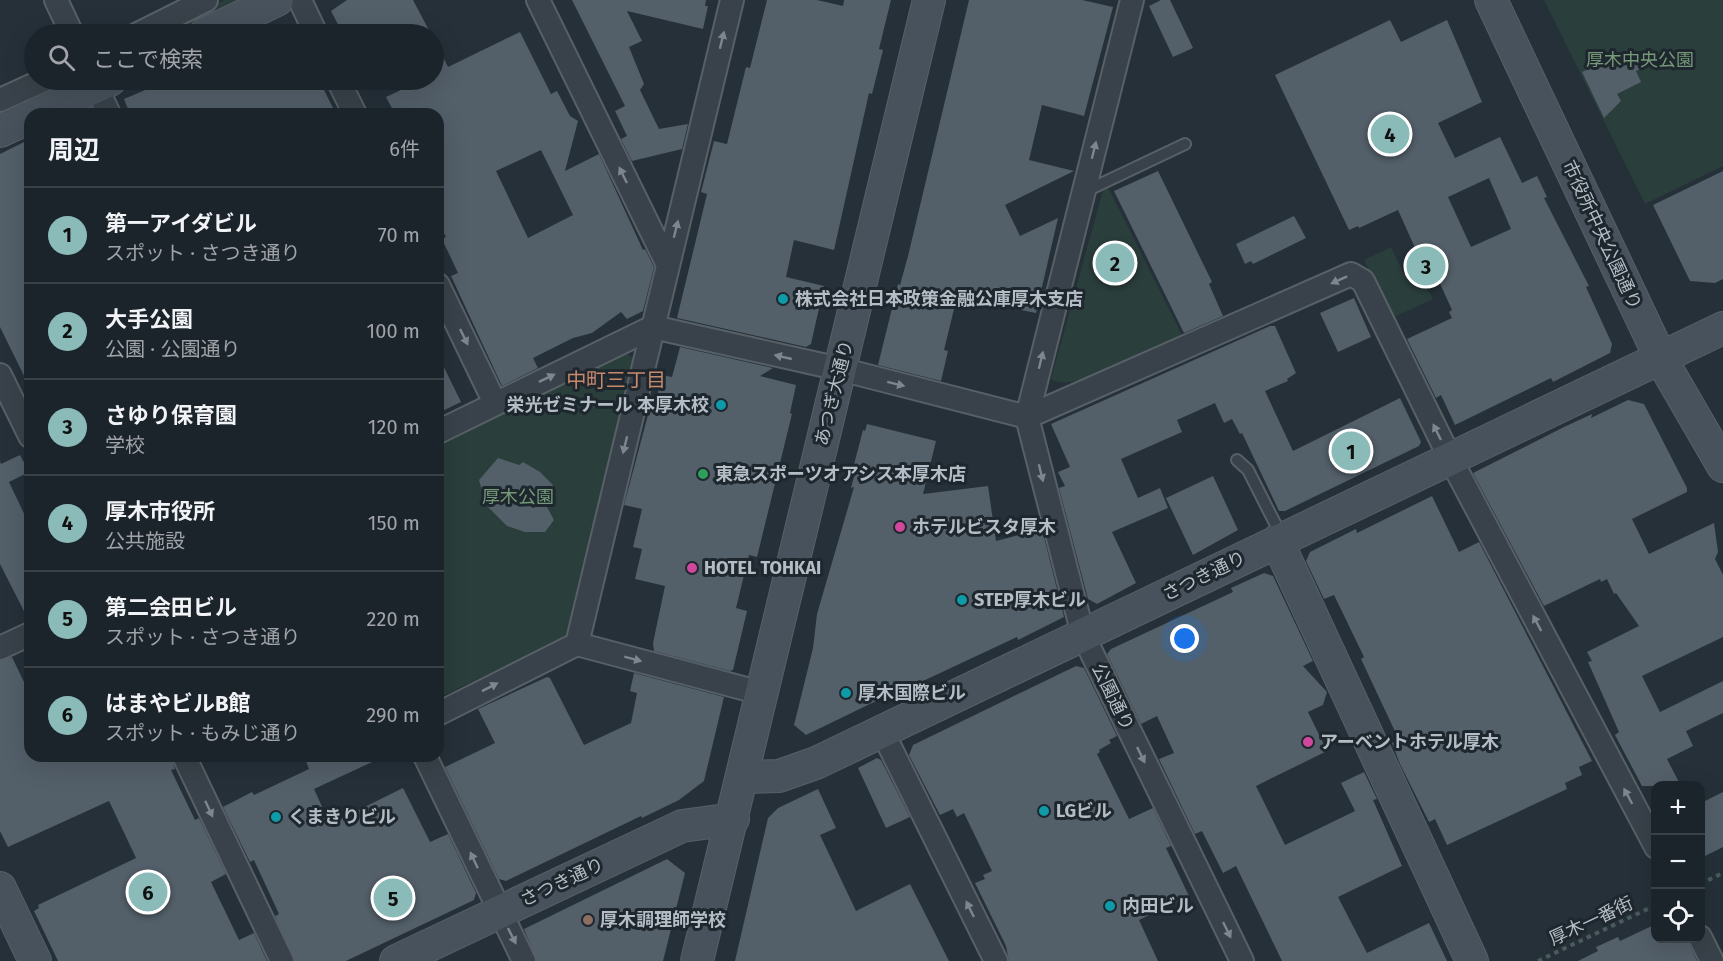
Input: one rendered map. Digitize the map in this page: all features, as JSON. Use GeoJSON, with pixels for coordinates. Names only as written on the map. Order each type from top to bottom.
{"type":"FeatureCollection","features":[{"type":"Feature","properties":{"kind":"street"},"geometry":{"type":"LineString","coordinates":[[56,0],[67,24]]}},
{"type":"Feature","properties":{"kind":"street"},"geometry":{"type":"LineString","coordinates":[[158,24],[207,0]]}},
{"type":"Feature","properties":{"kind":"street"},"geometry":{"type":"LineString","coordinates":[[226,24],[277,0]]}},
{"type":"Feature","properties":{"kind":"street"},"geometry":{"type":"LineString","coordinates":[[300,0],[311,24]]}},
{"type":"Feature","properties":{"kind":"street"},"geometry":{"type":"LineString","coordinates":[[538,0],[668,265]]}},
{"type":"Feature","properties":{"kind":"street"},"geometry":{"type":"LineString","coordinates":[[577,644],[732,0]]}},
{"type":"Feature","properties":{"kind":"street","name":"あつぎ大通り"},"geometry":{"type":"LineString","coordinates":[[697,961],[744,777],[761,693],[929,0]]}},
{"type":"Feature","properties":{"kind":"street"},"geometry":{"type":"LineString","coordinates":[[1027,417],[1132,0]]}},
{"type":"Feature","properties":{"kind":"street","name":"市役所中央公園通り"},"geometry":{"type":"LineString","coordinates":[[1491,0],[1661,358],[1723,466]]}},
{"type":"Feature","properties":{"kind":"street"},"geometry":{"type":"LineString","coordinates":[[0,100],[24,89]]}},
{"type":"Feature","properties":{"kind":"street"},"geometry":{"type":"LineString","coordinates":[[48,108],[84,90]]}},
{"type":"Feature","properties":{"kind":"street"},"geometry":{"type":"LineString","coordinates":[[102,90],[107,108]]}},
{"type":"Feature","properties":{"kind":"street"},"geometry":{"type":"LineString","coordinates":[[343,90],[352,108]]}},
{"type":"Feature","properties":{"kind":"street"},"geometry":{"type":"LineString","coordinates":[[0,130],[24,120]]}},
{"type":"Feature","properties":{"kind":"street"},"geometry":{"type":"LineString","coordinates":[[444,429],[653,327],[840,369],[1027,417],[1351,274],[1363,281],[1450,459],[1651,838]]}},
{"type":"Feature","properties":{"kind":"street"},"geometry":{"type":"LineString","coordinates":[[444,297],[495,403]]}},
{"type":"Feature","properties":{"kind":"street","name":"さつき通り"},"geometry":{"type":"LineString","coordinates":[[744,777],[779,776],[798,771],[1723,328]]}},
{"type":"Feature","properties":{"kind":"street"},"geometry":{"type":"LineString","coordinates":[[0,375],[24,424]]}},
{"type":"Feature","properties":{"kind":"street","name":"公園通り"},"geometry":{"type":"LineString","coordinates":[[1027,417],[1083,635],[1242,961]]}},
{"type":"Feature","properties":{"kind":"street"},"geometry":{"type":"LineString","coordinates":[[1280,540],[1472,961]]}},
{"type":"Feature","properties":{"kind":"street"},"geometry":{"type":"LineString","coordinates":[[0,648],[24,637]]}},
{"type":"Feature","properties":{"kind":"street"},"geometry":{"type":"LineString","coordinates":[[444,711],[577,644],[761,693]]}},
{"type":"Feature","properties":{"kind":"street"},"geometry":{"type":"LineString","coordinates":[[882,732],[996,961]]}},
{"type":"Feature","properties":{"kind":"street"},"geometry":{"type":"LineString","coordinates":[[187,762],[282,961]]}},
{"type":"Feature","properties":{"kind":"street"},"geometry":{"type":"LineString","coordinates":[[428,762],[524,961]]}},
{"type":"Feature","properties":{"kind":"street","name":"さつき通り"},"geometry":{"type":"LineString","coordinates":[[396,961],[682,826],[733,819]]}},
{"type":"Feature","properties":{"kind":"street"},"geometry":{"type":"LineString","coordinates":[[0,888],[35,961]]}},
{"type":"Feature","properties":{"kind":"street"},"geometry":{"type":"LineString","coordinates":[[1704,943],[1712,961]]}},
{"type":"Feature","properties":{"kind":"lane"},"geometry":{"type":"LineString","coordinates":[[1083,192],[1185,144]]}},
{"type":"Feature","properties":{"kind":"lane"},"geometry":{"type":"LineString","coordinates":[[1237,460],[1248,470],[1280,540]]}},
{"type":"Feature","properties":{"kind":"path"},"geometry":{"type":"LineString","coordinates":[[1705,882],[1723,873]]}},
{"type":"Feature","properties":{"kind":"path","name":"厚木一番街"},"geometry":{"type":"LineString","coordinates":[[1538,961],[1651,907]]}},
{"type":"Feature","properties":{"kind":"green space"},"geometry":{"type":"Polygon","coordinates":[[[225,0],[249,0],[198,24],[174,24],[225,0]]]}},
{"type":"Feature","properties":{"kind":"green space","name":"厚木中央公園"},"geometry":{"type":"Polygon","coordinates":[[[1544,0],[1723,0],[1723,166],[1645,204],[1544,0]]]}},
{"type":"Feature","properties":{"kind":"green space"},"geometry":{"type":"Polygon","coordinates":[[[1108,187],[1183,337],[1096,376],[1062,382],[1051,379],[1103,190],[1108,187]]]}},
{"type":"Feature","properties":{"kind":"green space"},"geometry":{"type":"Polygon","coordinates":[[[1391,247],[1404,274],[1419,273],[1433,299],[1392,318],[1364,260],[1391,247]]]}},
{"type":"Feature","properties":{"kind":"green space","name":"厚木公園"},"geometry":{"type":"Polygon","coordinates":[[[626,353],[635,360],[565,637],[444,695],[444,443],[626,353]]]}},
{"type":"Feature","properties":{"kind":"building"},"geometry":{"type":"Polygon","coordinates":[[[347,0],[413,0],[426,24],[338,24],[331,11],[347,0]]]}},
{"type":"Feature","properties":{"kind":"building"},"geometry":{"type":"Polygon","coordinates":[[[572,0],[706,0],[705,6],[708,6],[703,29],[627,11],[642,41],[629,47],[644,84],[640,90],[659,129],[688,124],[682,149],[632,161],[621,139],[627,136],[615,111],[625,106],[572,0]]]}},
{"type":"Feature","properties":{"kind":"building"},"geometry":{"type":"Polygon","coordinates":[[[767,0],[817,0],[843,6],[844,0],[891,0],[879,49],[883,50],[872,94],[869,93],[834,250],[794,240],[786,277],[824,286],[811,344],[806,347],[677,318],[707,194],[701,192],[714,141],[727,144],[746,67],[750,68],[767,0]]]}},
{"type":"Feature","properties":{"kind":"building"},"geometry":{"type":"Polygon","coordinates":[[[969,0],[1082,0],[1113,7],[1084,116],[1042,105],[1029,160],[1074,171],[1005,205],[1020,236],[1058,218],[1036,313],[957,297],[944,350],[948,351],[941,381],[878,365],[898,284],[900,285],[908,256],[969,0]]]}},
{"type":"Feature","properties":{"kind":"building"},"geometry":{"type":"Polygon","coordinates":[[[1161,0],[1170,0],[1193,48],[1173,57],[1149,6],[1161,0]]]}},
{"type":"Feature","properties":{"kind":"building"},"geometry":{"type":"Polygon","coordinates":[[[1390,20],[1401,42],[1447,20],[1482,102],[1438,123],[1455,158],[1500,137],[1522,183],[1537,176],[1547,197],[1544,198],[1589,286],[1586,287],[1612,344],[1610,353],[1553,382],[1551,378],[1455,425],[1441,395],[1436,398],[1407,339],[1452,318],[1449,312],[1452,310],[1432,266],[1425,270],[1398,210],[1359,228],[1358,226],[1349,230],[1275,75],[1390,20]],[[1489,178],[1448,197],[1471,247],[1511,229],[1489,178]]]}},
{"type":"Feature","properties":{"kind":"building"},"geometry":{"type":"Polygon","coordinates":[[[520,32],[551,94],[557,91],[570,116],[578,121],[565,171],[599,154],[643,250],[645,249],[654,267],[643,311],[627,319],[621,312],[592,333],[573,338],[533,358],[538,368],[502,386],[451,276],[458,273],[444,243],[446,237],[444,234],[444,108],[392,108],[386,97],[401,90],[444,90],[444,59],[448,67],[520,32]],[[541,150],[496,171],[528,238],[573,215],[541,150]]]}},
{"type":"Feature","properties":{"kind":"building"},"geometry":{"type":"Polygon","coordinates":[[[1630,49],[1640,69],[1636,71],[1641,82],[1617,94],[1621,101],[1604,118],[1582,72],[1630,49]]]}},
{"type":"Feature","properties":{"kind":"building"},"geometry":{"type":"Polygon","coordinates":[[[145,90],[324,90],[333,108],[128,108],[124,99],[145,90]]]}},
{"type":"Feature","properties":{"kind":"building"},"geometry":{"type":"Polygon","coordinates":[[[24,142],[24,376],[0,327],[0,154],[24,142]]]}},
{"type":"Feature","properties":{"kind":"building"},"geometry":{"type":"Polygon","coordinates":[[[1158,171],[1212,282],[1209,284],[1223,316],[1184,333],[1114,191],[1158,171]]]}},
{"type":"Feature","properties":{"kind":"building"},"geometry":{"type":"Polygon","coordinates":[[[1723,171],[1723,279],[1715,283],[1690,281],[1653,205],[1723,171]]]}},
{"type":"Feature","properties":{"kind":"building"},"geometry":{"type":"Polygon","coordinates":[[[1294,216],[1306,238],[1253,264],[1251,261],[1245,264],[1236,244],[1294,216]]]}},
{"type":"Feature","properties":{"kind":"building"},"geometry":{"type":"Polygon","coordinates":[[[1354,298],[1371,337],[1338,352],[1320,313],[1354,298]]]}},
{"type":"Feature","properties":{"kind":"building"},"geometry":{"type":"Polygon","coordinates":[[[1270,326],[1275,326],[1296,373],[1287,379],[1288,381],[1265,391],[1293,451],[1400,398],[1421,442],[1419,446],[1285,511],[1279,511],[1242,433],[1240,434],[1232,419],[1224,423],[1215,403],[1177,420],[1182,432],[1121,459],[1138,498],[1160,488],[1168,508],[1112,532],[1136,583],[1097,604],[1088,599],[1059,488],[1065,486],[1058,472],[1070,467],[1051,424],[1270,326]]]}},
{"type":"Feature","properties":{"kind":"building"},"geometry":{"type":"Polygon","coordinates":[[[680,347],[773,368],[760,376],[796,385],[790,413],[792,414],[757,557],[749,555],[736,608],[747,611],[733,670],[730,671],[654,651],[653,643],[665,586],[635,579],[642,549],[633,547],[642,509],[624,505],[653,396],[657,397],[662,375],[672,377],[680,347]]]}},
{"type":"Feature","properties":{"kind":"building"},"geometry":{"type":"Polygon","coordinates":[[[444,367],[461,402],[444,410],[444,367]]]}},
{"type":"Feature","properties":{"kind":"building"},"geometry":{"type":"Polygon","coordinates":[[[1628,400],[1644,404],[1687,488],[1687,492],[1632,519],[1649,554],[1714,523],[1718,552],[1715,559],[1723,575],[1723,637],[1642,676],[1660,712],[1723,681],[1723,713],[1686,731],[1693,746],[1667,759],[1678,781],[1651,781],[1651,786],[1642,786],[1615,735],[1619,732],[1588,662],[1592,661],[1587,652],[1639,626],[1616,593],[1614,594],[1607,579],[1601,582],[1600,579],[1544,606],[1473,473],[1592,414],[1591,418],[1628,400]]]}},
{"type":"Feature","properties":{"kind":"building"},"geometry":{"type":"Polygon","coordinates":[[[867,424],[936,441],[923,494],[988,486],[996,541],[1042,529],[1064,617],[1018,640],[1017,637],[906,689],[905,687],[806,735],[794,725],[813,648],[817,614],[854,487],[851,488],[855,473],[852,472],[863,430],[865,431],[867,424]]]}},
{"type":"Feature","properties":{"kind":"building"},"geometry":{"type":"Polygon","coordinates":[[[20,455],[24,463],[24,474],[9,482],[24,513],[24,611],[0,564],[0,461],[1,464],[20,455]]]}},
{"type":"Feature","properties":{"kind":"building"},"geometry":{"type":"Polygon","coordinates":[[[498,458],[519,465],[523,462],[540,472],[553,485],[546,505],[554,520],[545,532],[525,532],[507,526],[486,505],[479,480],[498,458]]]}},
{"type":"Feature","properties":{"kind":"building"},"geometry":{"type":"Polygon","coordinates":[[[1213,476],[1238,530],[1193,555],[1166,498],[1213,476]]]}},
{"type":"Feature","properties":{"kind":"building"},"geometry":{"type":"Polygon","coordinates":[[[1432,496],[1459,552],[1479,542],[1592,761],[1579,767],[1582,775],[1565,783],[1567,789],[1447,845],[1435,819],[1429,822],[1400,764],[1392,743],[1399,740],[1361,659],[1364,657],[1334,595],[1324,599],[1306,561],[1310,552],[1356,529],[1357,533],[1432,496]]]}},
{"type":"Feature","properties":{"kind":"building"},"geometry":{"type":"Polygon","coordinates":[[[1264,573],[1273,576],[1313,661],[1303,666],[1327,692],[1323,705],[1308,712],[1327,751],[1256,786],[1285,845],[1355,811],[1341,783],[1364,772],[1377,799],[1373,800],[1402,866],[1338,897],[1367,953],[1429,923],[1447,961],[1282,961],[1236,866],[1223,873],[1202,831],[1195,834],[1159,759],[1174,753],[1157,716],[1141,724],[1107,654],[1111,649],[1233,592],[1231,588],[1264,573]]]}},
{"type":"Feature","properties":{"kind":"building"},"geometry":{"type":"Polygon","coordinates":[[[12,657],[24,682],[24,762],[173,762],[175,769],[171,770],[195,820],[199,818],[226,874],[211,882],[239,940],[254,933],[267,961],[58,961],[34,911],[39,908],[38,905],[136,858],[109,801],[8,847],[0,831],[0,661],[12,657]]]}},
{"type":"Feature","properties":{"kind":"building"},"geometry":{"type":"Polygon","coordinates":[[[1076,666],[1084,668],[1117,736],[1109,740],[1111,743],[1099,750],[1097,754],[1129,819],[1153,808],[1171,846],[1166,848],[1189,896],[1139,920],[1158,961],[1009,961],[1006,946],[975,883],[985,879],[983,875],[992,871],[964,813],[957,817],[953,809],[940,815],[909,755],[913,745],[1076,666]]]}},
{"type":"Feature","properties":{"kind":"building"},"geometry":{"type":"Polygon","coordinates":[[[634,673],[724,697],[704,781],[679,800],[642,818],[641,816],[506,881],[499,879],[445,767],[495,743],[478,709],[547,677],[550,678],[584,745],[631,723],[637,693],[630,691],[634,673]]]}},
{"type":"Feature","properties":{"kind":"building"},"geometry":{"type":"Polygon","coordinates":[[[877,758],[881,760],[910,817],[886,828],[858,768],[877,758]]]}},
{"type":"Feature","properties":{"kind":"building"},"geometry":{"type":"Polygon","coordinates":[[[306,762],[372,762],[314,789],[330,824],[403,788],[430,842],[448,834],[476,893],[474,900],[346,961],[295,961],[275,916],[279,914],[254,860],[250,862],[223,807],[252,792],[254,795],[309,769],[306,762]]]}},
{"type":"Feature","properties":{"kind":"building"},"geometry":{"type":"Polygon","coordinates":[[[818,789],[836,828],[820,835],[856,911],[910,884],[949,961],[735,961],[768,818],[778,808],[818,789]]]}},
{"type":"Feature","properties":{"kind":"building"},"geometry":{"type":"Polygon","coordinates":[[[1723,792],[1723,847],[1705,856],[1705,835],[1705,801],[1723,792]]]}},
{"type":"Feature","properties":{"kind":"building"},"geometry":{"type":"Polygon","coordinates":[[[667,859],[685,873],[663,961],[537,961],[524,929],[667,859]]]}},
{"type":"Feature","properties":{"kind":"building"},"geometry":{"type":"Polygon","coordinates":[[[1651,926],[1651,943],[1689,943],[1697,961],[1578,961],[1598,951],[1596,947],[1618,937],[1620,941],[1651,926]]]}},
{"type":"Feature","properties":{"kind":"place","name":"厚木市役所"},"geometry":{"type":"Point","coordinates":[1390,134]}},
{"type":"Feature","properties":{"kind":"place","name":"大手公園"},"geometry":{"type":"Point","coordinates":[1115,263]}},
{"type":"Feature","properties":{"kind":"place","name":"さゆり保育園"},"geometry":{"type":"Point","coordinates":[1426,266]}},
{"type":"Feature","properties":{"kind":"place","name":"株式会社日本政策金融公庫厚木支店"},"geometry":{"type":"Point","coordinates":[783,299]}},
{"type":"Feature","properties":{"kind":"place","name":"栄光ゼミナール 本厚木校"},"geometry":{"type":"Point","coordinates":[721,405]}},
{"type":"Feature","properties":{"kind":"place","name":"第一アイダビル"},"geometry":{"type":"Point","coordinates":[1351,451]}},
{"type":"Feature","properties":{"kind":"place","name":"東急スポーツオアシス本厚木店"},"geometry":{"type":"Point","coordinates":[703,474]}},
{"type":"Feature","properties":{"kind":"place","name":"ホテルビスタ厚木"},"geometry":{"type":"Point","coordinates":[900,527]}},
{"type":"Feature","properties":{"kind":"place","name":"HOTEL TOHKAI"},"geometry":{"type":"Point","coordinates":[692,568]}},
{"type":"Feature","properties":{"kind":"place","name":"STEP厚木ビル"},"geometry":{"type":"Point","coordinates":[962,600]}},
{"type":"Feature","properties":{"kind":"place","name":"厚木国際ビル"},"geometry":{"type":"Point","coordinates":[846,693]}},
{"type":"Feature","properties":{"kind":"place","name":"アーベントホテル厚木"},"geometry":{"type":"Point","coordinates":[1308,742]}},
{"type":"Feature","properties":{"kind":"place","name":"LGビル"},"geometry":{"type":"Point","coordinates":[1044,811]}},
{"type":"Feature","properties":{"kind":"place","name":"くまきりビル"},"geometry":{"type":"Point","coordinates":[276,817]}},
{"type":"Feature","properties":{"kind":"place","name":"はまやビルB館"},"geometry":{"type":"Point","coordinates":[148,892]}},
{"type":"Feature","properties":{"kind":"place","name":"第二会田ビル"},"geometry":{"type":"Point","coordinates":[393,898]}},
{"type":"Feature","properties":{"kind":"place","name":"内田ビル"},"geometry":{"type":"Point","coordinates":[1110,906]}},
{"type":"Feature","properties":{"kind":"place","name":"厚木調理師学校"},"geometry":{"type":"Point","coordinates":[588,920]}},
{"type":"Feature","properties":{"kind":"district","name":"中町三丁目"},"geometry":{"type":"Point","coordinates":[616,380]}}]}
